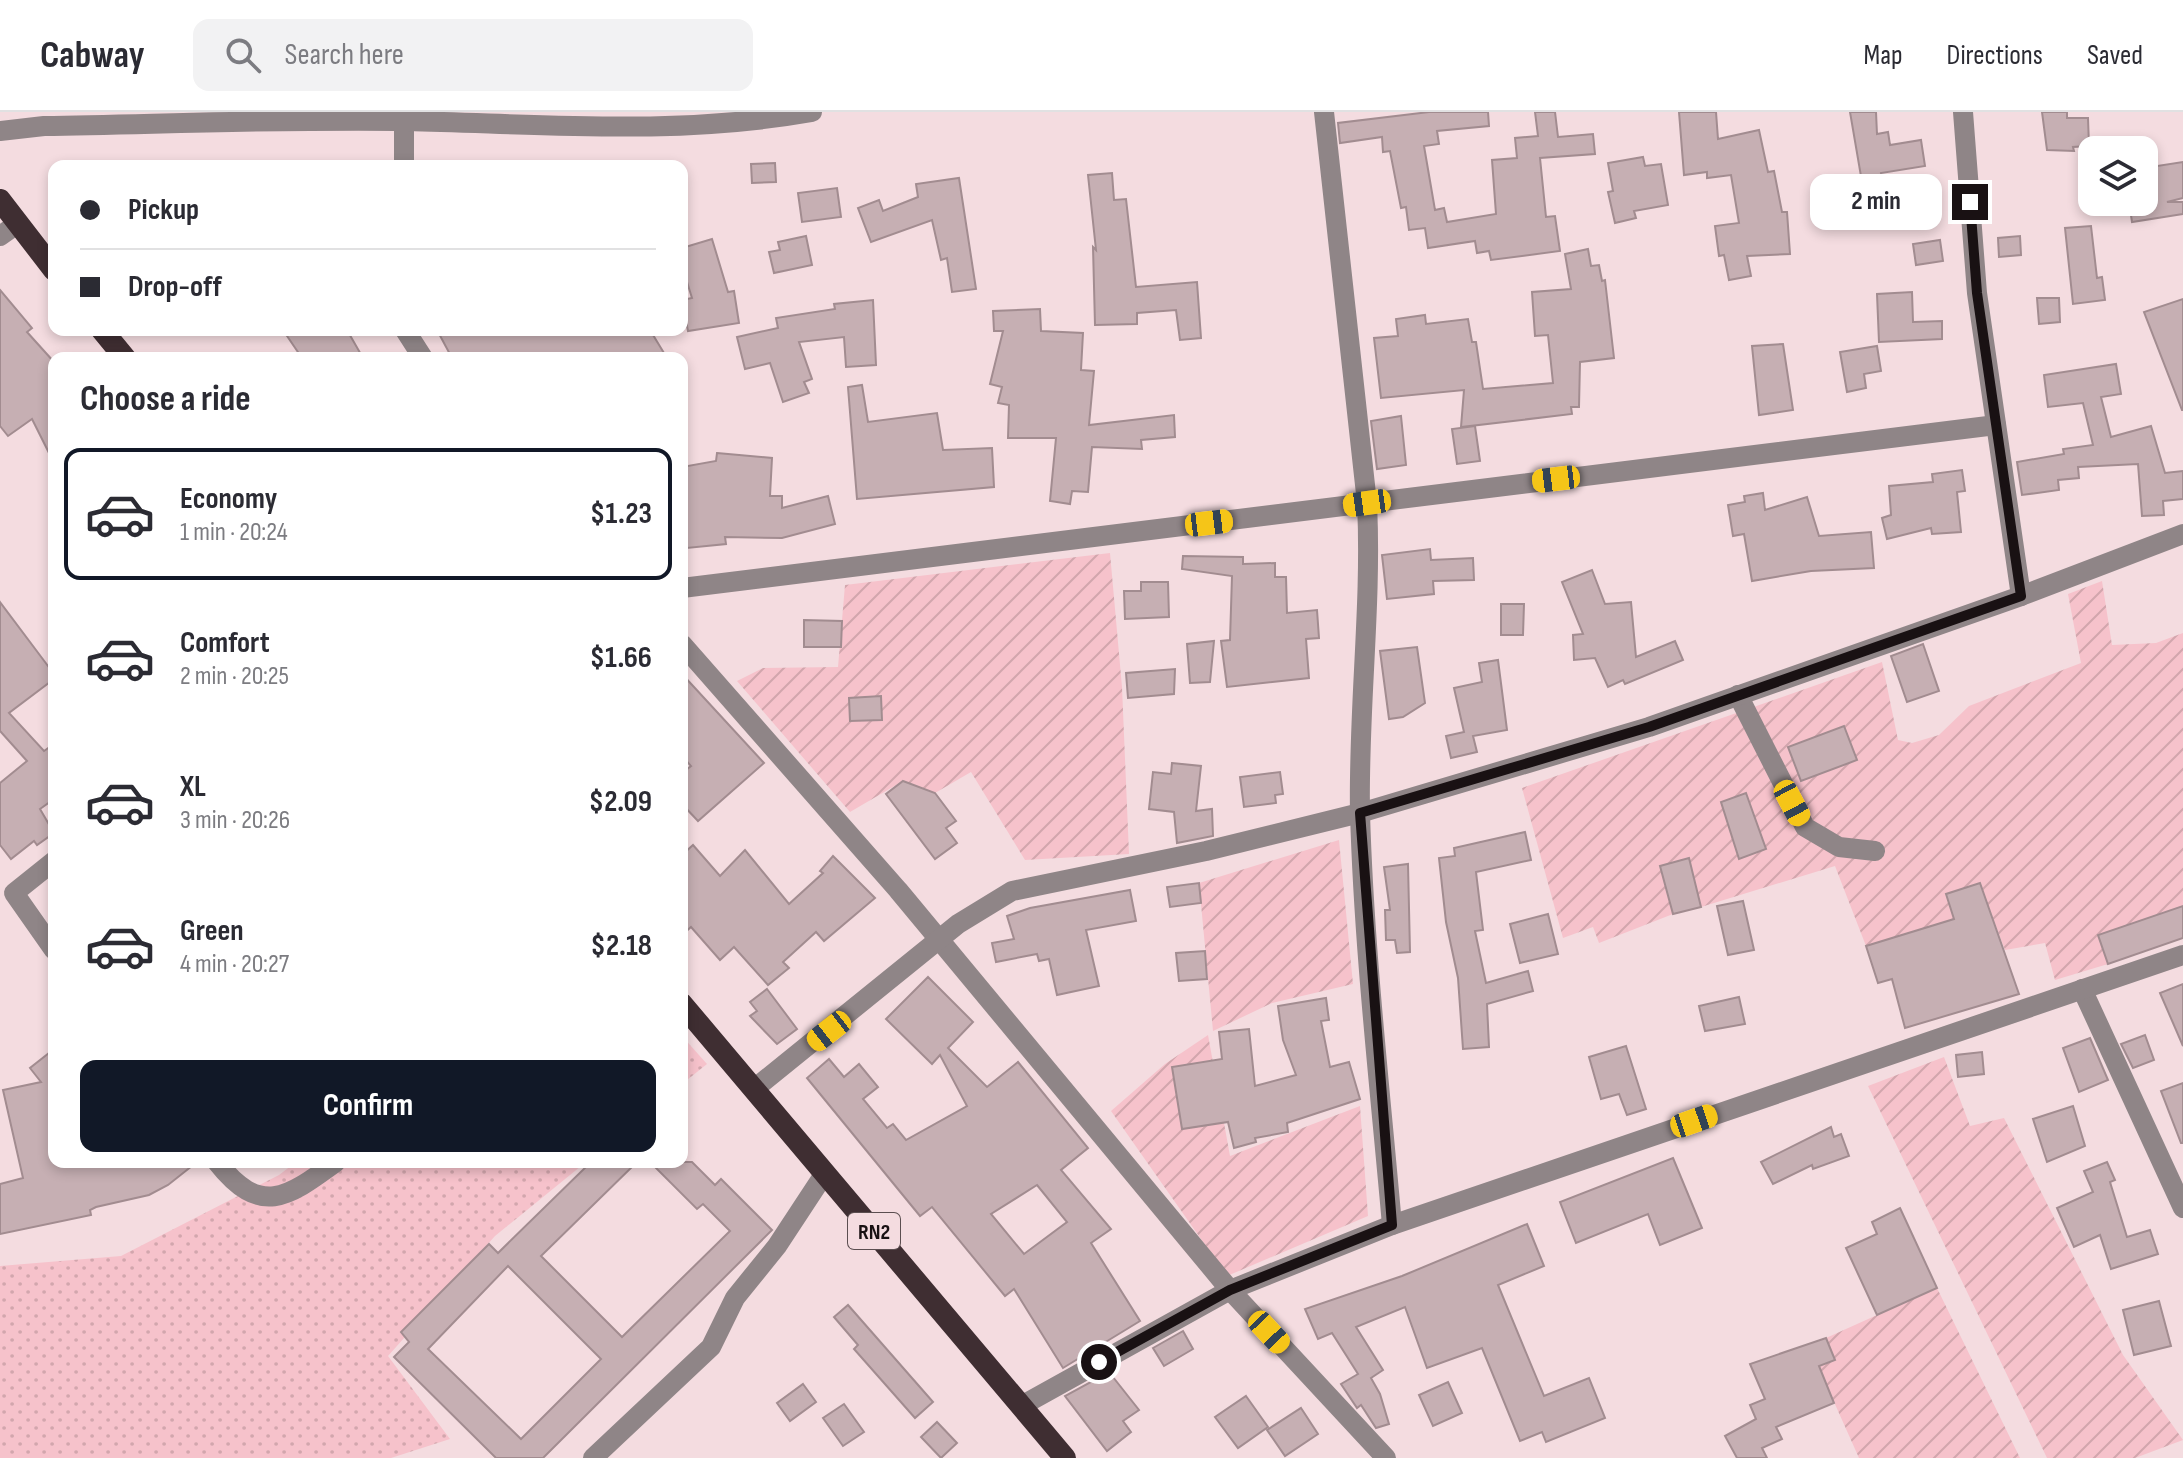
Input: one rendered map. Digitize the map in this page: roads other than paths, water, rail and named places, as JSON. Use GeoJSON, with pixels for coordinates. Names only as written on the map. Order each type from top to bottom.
{"type":"FeatureCollection","features":[{"type":"Feature","properties":{"kind":"highway"},"geometry":{"type":"LineString","coordinates":[[0,200],[9,230],[48,265]]}},
{"type":"Feature","properties":{"kind":"highway"},"geometry":{"type":"LineString","coordinates":[[107,336],[120,352]]}},
{"type":"Feature","properties":{"kind":"highway","name":"RN2"},"geometry":{"type":"LineString","coordinates":[[688,1011],[1065,1458]]}},
{"type":"Feature","properties":{"kind":"street"},"geometry":{"type":"LineString","coordinates":[[0,131],[44,126],[404,121],[633,120],[713,126],[812,112]]}},
{"type":"Feature","properties":{"kind":"street"},"geometry":{"type":"LineString","coordinates":[[1324,112],[1367,503],[1369,556],[1361,714],[1360,813],[1392,1225]]}},
{"type":"Feature","properties":{"kind":"street"},"geometry":{"type":"LineString","coordinates":[[1963,112],[1977,293],[2021,596]]}},
{"type":"Feature","properties":{"kind":"street"},"geometry":{"type":"LineString","coordinates":[[404,121],[404,160]]}},
{"type":"Feature","properties":{"kind":"street"},"geometry":{"type":"LineString","coordinates":[[688,587],[1996,425]]}},
{"type":"Feature","properties":{"kind":"street"},"geometry":{"type":"LineString","coordinates":[[754,1089],[958,924],[1012,891],[1206,851],[1360,813],[1649,727],[2021,596],[2183,534]]}},
{"type":"Feature","properties":{"kind":"street"},"geometry":{"type":"LineString","coordinates":[[688,651],[941,940],[1230,1290],[1386,1458]]}},
{"type":"Feature","properties":{"kind":"street"},"geometry":{"type":"LineString","coordinates":[[1738,695],[1805,827],[1839,847],[1875,851]]}},
{"type":"Feature","properties":{"kind":"street"},"geometry":{"type":"LineString","coordinates":[[48,864],[7,888],[48,942]]}},
{"type":"Feature","properties":{"kind":"street"},"geometry":{"type":"LineString","coordinates":[[1021,1406],[1230,1290],[1392,1225],[2183,955]]}},
{"type":"Feature","properties":{"kind":"street"},"geometry":{"type":"LineString","coordinates":[[2082,989],[2183,1208]]}},
{"type":"Feature","properties":{"kind":"street"},"geometry":{"type":"LineString","coordinates":[[222,1168],[233,1182],[260,1198],[291,1194],[328,1168]]}},
{"type":"Feature","properties":{"kind":"street"},"geometry":{"type":"LineString","coordinates":[[593,1458],[711,1347],[735,1298],[777,1246],[825,1173]]}}]}
